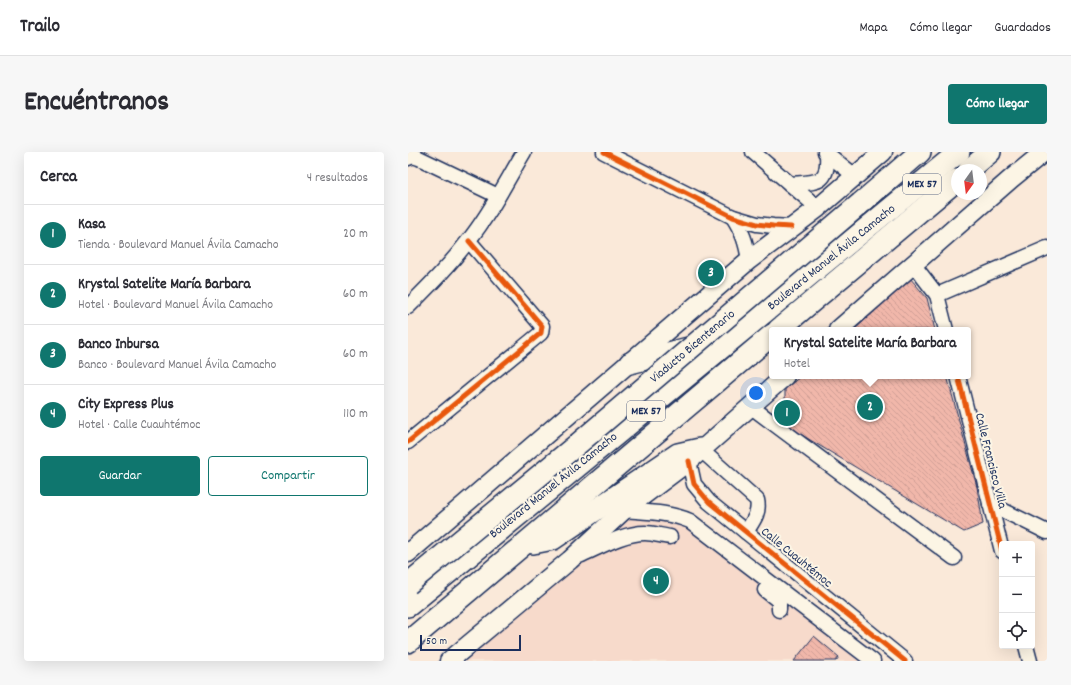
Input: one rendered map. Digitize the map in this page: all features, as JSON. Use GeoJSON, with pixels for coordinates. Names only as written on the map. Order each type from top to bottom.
{"type":"FeatureCollection","features":[{"type":"Feature","properties":{"kind":"highway","name":"Viaducto Bicentenario"},"geometry":{"type":"LineString","coordinates":[[408,584],[579,444],[920,152]]}},
{"type":"Feature","properties":{"kind":"highway","name":"Boulevard Manuel Ávila Camacho"},"geometry":{"type":"LineString","coordinates":[[408,606],[739,335],[959,152]]}},
{"type":"Feature","properties":{"kind":"highway"},"geometry":{"type":"LineString","coordinates":[[976,164],[990,152]]}},
{"type":"Feature","properties":{"kind":"highway","name":"Boulevard Manuel Ávila Camacho"},"geometry":{"type":"LineString","coordinates":[[782,327],[951,185]]}},
{"type":"Feature","properties":{"kind":"highway"},"geometry":{"type":"LineString","coordinates":[[630,364],[739,335]]}},
{"type":"Feature","properties":{"kind":"highway","name":"Boulevard Manuel Ávila Camacho"},"geometry":{"type":"LineString","coordinates":[[408,642],[769,338]]}},
{"type":"Feature","properties":{"kind":"highway"},"geometry":{"type":"LineString","coordinates":[[523,546],[553,539],[678,454],[695,455]]}},
{"type":"Feature","properties":{"kind":"main road"},"geometry":{"type":"LineString","coordinates":[[408,553],[630,364],[749,260],[818,208],[883,152]]}},
{"type":"Feature","properties":{"kind":"main road"},"geometry":{"type":"LineString","coordinates":[[841,327],[1012,178],[1044,152]]}},
{"type":"Feature","properties":{"kind":"main road"},"geometry":{"type":"LineString","coordinates":[[449,661],[570,560],[624,510],[695,455],[782,379]]}},
{"type":"Feature","properties":{"kind":"street"},"geometry":{"type":"LineString","coordinates":[[408,307],[435,280],[469,240],[498,196],[524,152]]}},
{"type":"Feature","properties":{"kind":"street"},"geometry":{"type":"LineString","coordinates":[[604,152],[733,217],[757,224],[791,227]]}},
{"type":"Feature","properties":{"kind":"street"},"geometry":{"type":"LineString","coordinates":[[753,152],[818,208]]}},
{"type":"Feature","properties":{"kind":"street"},"geometry":{"type":"LineString","coordinates":[[790,184],[814,182],[822,178],[827,171],[826,153]]}},
{"type":"Feature","properties":{"kind":"street"},"geometry":{"type":"LineString","coordinates":[[826,153],[855,176]]}},
{"type":"Feature","properties":{"kind":"street"},"geometry":{"type":"LineString","coordinates":[[408,158],[413,156],[419,158],[498,196]]}},
{"type":"Feature","properties":{"kind":"street"},"geometry":{"type":"LineString","coordinates":[[733,217],[747,243],[749,260]]}},
{"type":"Feature","properties":{"kind":"street"},"geometry":{"type":"LineString","coordinates":[[408,442],[541,333],[542,330],[542,326],[469,240]]}},
{"type":"Feature","properties":{"kind":"street"},"geometry":{"type":"LineString","coordinates":[[937,295],[1047,248]]}},
{"type":"Feature","properties":{"kind":"street"},"geometry":{"type":"LineString","coordinates":[[913,264],[937,295],[945,327]]}},
{"type":"Feature","properties":{"kind":"street","name":"Calle Francisco Villa"},"geometry":{"type":"LineString","coordinates":[[959,379],[999,541]]}},
{"type":"Feature","properties":{"kind":"street"},"geometry":{"type":"LineString","coordinates":[[750,406],[954,558]]}},
{"type":"Feature","properties":{"kind":"street"},"geometry":{"type":"LineString","coordinates":[[695,455],[757,500],[759,508],[756,517],[746,532]]}},
{"type":"Feature","properties":{"kind":"street","name":"Calle Cuauhtémoc"},"geometry":{"type":"LineString","coordinates":[[695,455],[694,484],[709,502],[902,660]]}},
{"type":"Feature","properties":{"kind":"street"},"geometry":{"type":"LineString","coordinates":[[990,504],[1047,532]]}},
{"type":"Feature","properties":{"kind":"street"},"geometry":{"type":"LineString","coordinates":[[624,510],[664,513],[679,516],[690,521],[873,661]]}},
{"type":"Feature","properties":{"kind":"street"},"geometry":{"type":"LineString","coordinates":[[570,560],[614,540],[632,535],[646,533],[670,537]]}},
{"type":"Feature","properties":{"kind":"street"},"geometry":{"type":"LineString","coordinates":[[732,554],[737,566],[780,602],[779,610]]}},
{"type":"Feature","properties":{"kind":"street"},"geometry":{"type":"LineString","coordinates":[[1027,649],[1030,661]]}},
{"type":"Feature","properties":{"kind":"shaded area"},"geometry":{"type":"Polygon","coordinates":[[[624,510],[679,516],[873,661],[449,661],[624,510]]]}},
{"type":"Feature","properties":{"kind":"building"},"geometry":{"type":"Polygon","coordinates":[[[910,278],[927,298],[934,327],[857,327],[910,278]]]}},
{"type":"Feature","properties":{"kind":"building"},"geometry":{"type":"Polygon","coordinates":[[[797,379],[948,379],[977,487],[983,524],[964,532],[785,425],[785,389],[797,379]]]}},
{"type":"Feature","properties":{"kind":"building"},"geometry":{"type":"Polygon","coordinates":[[[814,636],[839,657],[836,661],[794,661],[814,636]]]}},
{"type":"Feature","properties":{"kind":"cycle path"},"geometry":{"type":"LineString","coordinates":[[604,152],[733,217],[757,224],[791,227]]}},
{"type":"Feature","properties":{"kind":"cycle path"},"geometry":{"type":"LineString","coordinates":[[408,442],[541,333],[542,326],[469,241]]}},
{"type":"Feature","properties":{"kind":"cycle path"},"geometry":{"type":"LineString","coordinates":[[959,379],[999,541]]}},
{"type":"Feature","properties":{"kind":"cycle path"},"geometry":{"type":"LineString","coordinates":[[689,461],[694,484],[709,502],[905,661]]}},
{"type":"Feature","properties":{"kind":"place","name":"Banco Inbursa"},"geometry":{"type":"Point","coordinates":[711,273]}},
{"type":"Feature","properties":{"kind":"place","name":"Krystal Satelite María Barbara"},"geometry":{"type":"Point","coordinates":[870,407]}},
{"type":"Feature","properties":{"kind":"place","name":"Kasa"},"geometry":{"type":"Point","coordinates":[787,413]}},
{"type":"Feature","properties":{"kind":"place","name":"City Express Plus"},"geometry":{"type":"Point","coordinates":[656,581]}}]}
